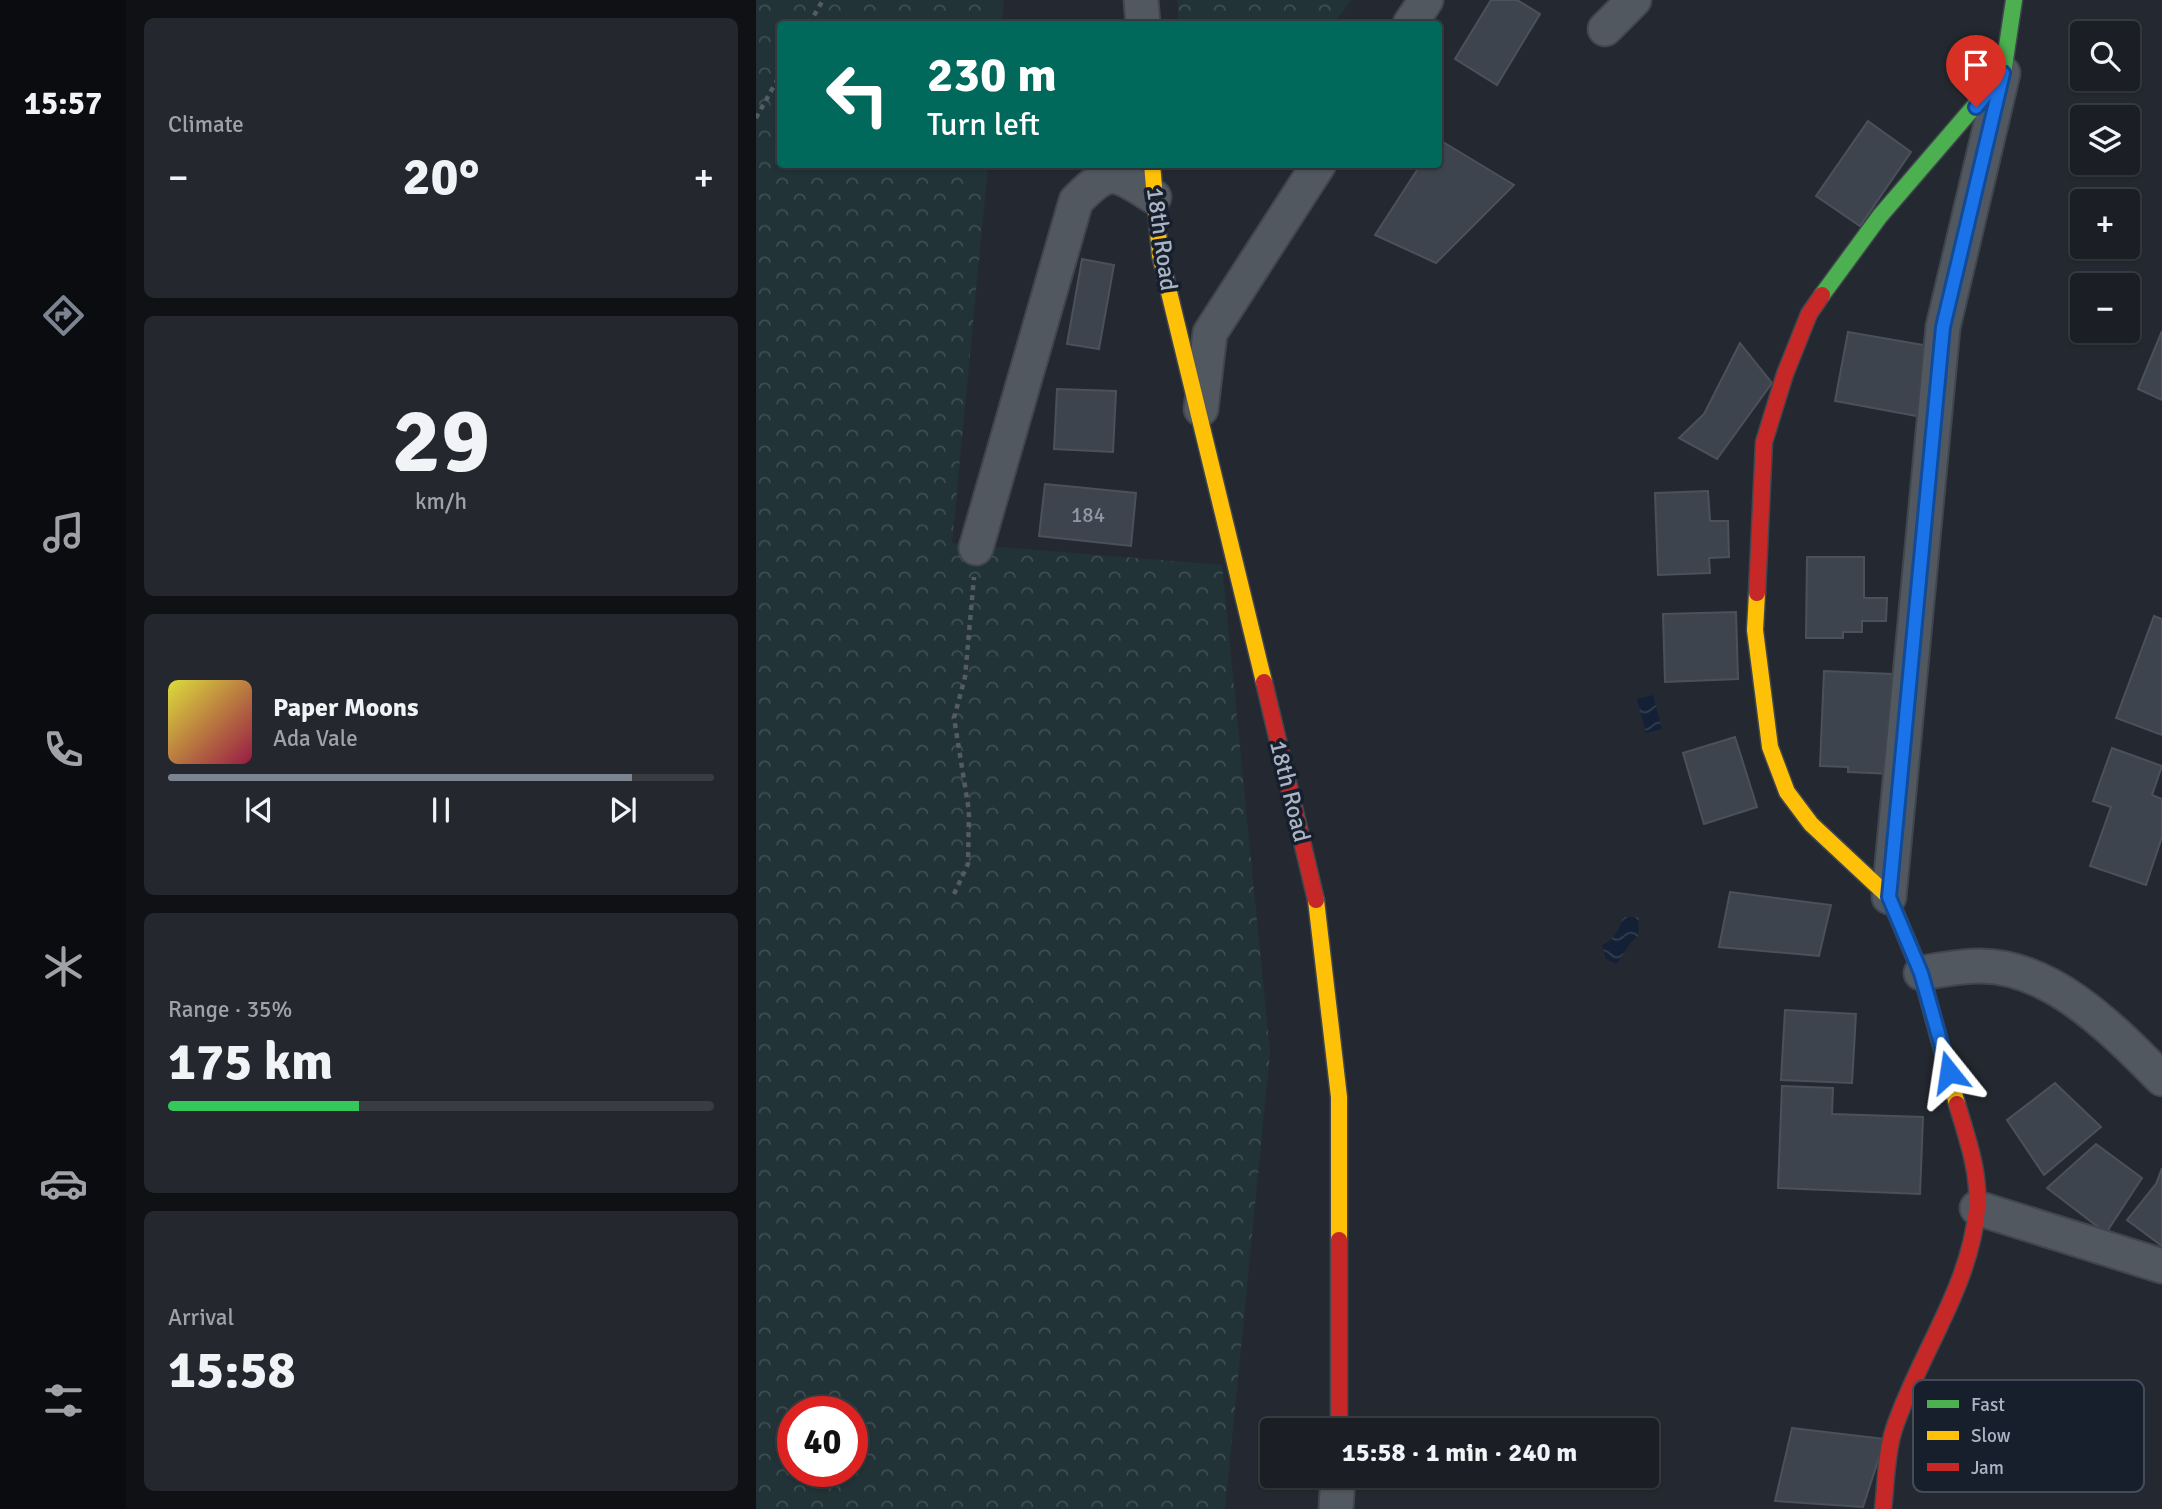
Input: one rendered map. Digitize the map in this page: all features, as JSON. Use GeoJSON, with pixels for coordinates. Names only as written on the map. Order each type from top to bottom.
{"type":"FeatureCollection","features":[{"type":"Feature","properties":{"kind":"street"},"geometry":{"type":"LineString","coordinates":[[1141,0],[1143,21]]}},
{"type":"Feature","properties":{"kind":"street"},"geometry":{"type":"LineString","coordinates":[[1412,21],[1426,0]]}},
{"type":"Feature","properties":{"kind":"street"},"geometry":{"type":"LineString","coordinates":[[1605,29],[1634,0]]}},
{"type":"Feature","properties":{"kind":"street"},"geometry":{"type":"LineString","coordinates":[[1889,897],[1943,327],[2003,73],[2014,0]]}},
{"type":"Feature","properties":{"kind":"street"},"geometry":{"type":"LineString","coordinates":[[1915,1380],[1956,1286],[1977,1208],[1975,1168],[1921,973],[1889,897],[1811,824],[1787,792],[1770,747],[1755,630],[1765,442],[1785,374],[1809,314],[1880,216],[2003,73]]}},
{"type":"Feature","properties":{"kind":"street","name":"18th Road"},"geometry":{"type":"LineString","coordinates":[[1152,168],[1160,255],[1316,897],[1339,1097],[1339,1418]]}},
{"type":"Feature","properties":{"kind":"street"},"geometry":{"type":"LineString","coordinates":[[1200,420],[1210,333],[1316,168]]}},
{"type":"Feature","properties":{"kind":"street"},"geometry":{"type":"LineString","coordinates":[[976,548],[1076,201],[1096,180],[1108,175],[1132,183],[1154,197]]}},
{"type":"Feature","properties":{"kind":"street"},"geometry":{"type":"LineString","coordinates":[[1921,973],[1980,966],[2009,969],[2043,980],[2081,1006],[2162,1079]]}},
{"type":"Feature","properties":{"kind":"street"},"geometry":{"type":"LineString","coordinates":[[1977,1208],[2162,1266]]}},
{"type":"Feature","properties":{"kind":"street"},"geometry":{"type":"LineString","coordinates":[[1884,1509],[1893,1431],[1913,1385]]}},
{"type":"Feature","properties":{"kind":"street"},"geometry":{"type":"LineString","coordinates":[[1336,1509],[1337,1488]]}},
{"type":"Feature","properties":{"kind":"path"},"geometry":{"type":"LineString","coordinates":[[811,21],[823,0]]}},
{"type":"Feature","properties":{"kind":"path"},"geometry":{"type":"LineString","coordinates":[[756,118],[777,80]]}},
{"type":"Feature","properties":{"kind":"path"},"geometry":{"type":"LineString","coordinates":[[954,894],[968,864],[969,811],[954,718],[965,677],[976,548]]}},
{"type":"Feature","properties":{"kind":"green space"},"geometry":{"type":"Polygon","coordinates":[[[756,0],[1004,0],[1001,21],[777,21],[777,168],[988,168],[952,543],[1222,565],[1270,1053],[1225,1509],[756,1509],[756,0]]]}},
{"type":"Feature","properties":{"kind":"green space"},"geometry":{"type":"Polygon","coordinates":[[[1177,0],[1351,0],[1335,21],[1179,21],[1177,0]]]}},
{"type":"Feature","properties":{"kind":"water"},"geometry":{"type":"Polygon","coordinates":[[[1653,695],[1662,729],[1646,733],[1637,699],[1653,695]]]}},
{"type":"Feature","properties":{"kind":"water"},"geometry":{"type":"Polygon","coordinates":[[[1623,917],[1639,917],[1638,936],[1617,964],[1606,959],[1602,945],[1616,934],[1623,917]]]}},
{"type":"Feature","properties":{"kind":"building"},"geometry":{"type":"Polygon","coordinates":[[[1491,0],[1517,0],[1540,14],[1497,85],[1455,59],[1491,0]]]}},
{"type":"Feature","properties":{"kind":"building"},"geometry":{"type":"Polygon","coordinates":[[[1868,121],[1911,152],[1860,226],[1816,196],[1868,121]]]}},
{"type":"Feature","properties":{"kind":"building"},"geometry":{"type":"Polygon","coordinates":[[[1442,141],[1514,185],[1436,263],[1375,235],[1418,168],[1442,168],[1442,141]]]}},
{"type":"Feature","properties":{"kind":"building"},"geometry":{"type":"Polygon","coordinates":[[[1082,259],[1114,265],[1099,349],[1067,344],[1082,259]]]}},
{"type":"Feature","properties":{"kind":"building"},"geometry":{"type":"Polygon","coordinates":[[[2162,331],[2162,400],[2138,389],[2162,331]]]}},
{"type":"Feature","properties":{"kind":"building"},"geometry":{"type":"Polygon","coordinates":[[[1848,332],[1935,347],[1922,417],[1835,401],[1848,332]]]}},
{"type":"Feature","properties":{"kind":"building"},"geometry":{"type":"Polygon","coordinates":[[[1740,343],[1772,383],[1717,459],[1679,438],[1704,414],[1740,343]]]}},
{"type":"Feature","properties":{"kind":"building"},"geometry":{"type":"Polygon","coordinates":[[[1057,389],[1116,391],[1113,452],[1054,449],[1057,389]]]}},
{"type":"Feature","properties":{"kind":"building"},"geometry":{"type":"Polygon","coordinates":[[[1045,484],[1136,493],[1131,546],[1039,536],[1045,484]]]}},
{"type":"Feature","properties":{"kind":"building"},"geometry":{"type":"Polygon","coordinates":[[[1708,491],[1710,521],[1728,521],[1729,557],[1709,558],[1710,573],[1658,575],[1655,493],[1708,491]]]}},
{"type":"Feature","properties":{"kind":"building"},"geometry":{"type":"Polygon","coordinates":[[[1807,557],[1864,557],[1864,598],[1887,598],[1886,621],[1862,621],[1862,632],[1843,632],[1843,638],[1806,638],[1807,557]]]}},
{"type":"Feature","properties":{"kind":"building"},"geometry":{"type":"Polygon","coordinates":[[[1736,612],[1738,679],[1665,682],[1663,614],[1736,612]]]}},
{"type":"Feature","properties":{"kind":"building"},"geometry":{"type":"Polygon","coordinates":[[[2154,616],[2162,619],[2162,735],[2116,718],[2154,616]]]}},
{"type":"Feature","properties":{"kind":"building"},"geometry":{"type":"Polygon","coordinates":[[[1824,671],[1892,674],[1893,774],[1848,772],[1848,767],[1820,766],[1824,671]]]}},
{"type":"Feature","properties":{"kind":"building"},"geometry":{"type":"Polygon","coordinates":[[[1735,737],[1757,807],[1704,824],[1683,753],[1735,737]]]}},
{"type":"Feature","properties":{"kind":"building"},"geometry":{"type":"Polygon","coordinates":[[[2112,748],[2162,766],[2152,795],[2162,799],[2162,837],[2146,885],[2090,866],[2111,807],[2093,801],[2112,748]]]}},
{"type":"Feature","properties":{"kind":"building"},"geometry":{"type":"Polygon","coordinates":[[[1730,892],[1831,905],[1819,956],[1719,947],[1730,892]]]}},
{"type":"Feature","properties":{"kind":"building"},"geometry":{"type":"Polygon","coordinates":[[[1785,1010],[1856,1014],[1852,1083],[1781,1080],[1785,1010]]]}},
{"type":"Feature","properties":{"kind":"building"},"geometry":{"type":"Polygon","coordinates":[[[2055,1083],[2101,1127],[2044,1175],[2007,1120],[2055,1083]]]}},
{"type":"Feature","properties":{"kind":"building"},"geometry":{"type":"Polygon","coordinates":[[[1782,1086],[1833,1088],[1832,1114],[1923,1117],[1920,1194],[1778,1188],[1782,1086]]]}},
{"type":"Feature","properties":{"kind":"building"},"geometry":{"type":"Polygon","coordinates":[[[2096,1144],[2142,1178],[2106,1233],[2047,1188],[2096,1144]]]}},
{"type":"Feature","properties":{"kind":"building"},"geometry":{"type":"Polygon","coordinates":[[[2162,1168],[2162,1246],[2127,1220],[2156,1184],[2162,1168]]]}},
{"type":"Feature","properties":{"kind":"building"},"geometry":{"type":"Polygon","coordinates":[[[1792,1428],[1885,1439],[1863,1507],[1775,1501],[1792,1428]]]}},
{"type":"Feature","properties":{"kind":"traffic: fast"},"geometry":{"type":"LineString","coordinates":[[1822,295],[1880,216],[2003,73],[2014,0]]}},
{"type":"Feature","properties":{"kind":"traffic: slow"},"geometry":{"type":"LineString","coordinates":[[1152,168],[1160,255],[1264,682]]}},
{"type":"Feature","properties":{"kind":"traffic: slow"},"geometry":{"type":"LineString","coordinates":[[1757,593],[1755,630],[1770,747],[1787,792],[1811,824],[1889,897],[1921,973],[1957,1104]]}},
{"type":"Feature","properties":{"kind":"traffic: slow"},"geometry":{"type":"LineString","coordinates":[[1316,900],[1339,1097],[1339,1240]]}},
{"type":"Feature","properties":{"kind":"traffic: jam"},"geometry":{"type":"LineString","coordinates":[[1757,593],[1764,442],[1785,374],[1809,314],[1822,295]]}},
{"type":"Feature","properties":{"kind":"traffic: jam"},"geometry":{"type":"LineString","coordinates":[[1264,682],[1316,900]]}},
{"type":"Feature","properties":{"kind":"traffic: jam"},"geometry":{"type":"LineString","coordinates":[[1914,1380],[1954,1294],[1972,1238],[1977,1209],[1977,1182],[1957,1104]]}},
{"type":"Feature","properties":{"kind":"traffic: jam"},"geometry":{"type":"LineString","coordinates":[[1339,1240],[1339,1418]]}},
{"type":"Feature","properties":{"kind":"traffic: jam"},"geometry":{"type":"LineString","coordinates":[[1883,1509],[1891,1438],[1913,1382]]}},
{"type":"Feature","properties":{"kind":"route"},"geometry":{"type":"LineString","coordinates":[[1949,1072],[1921,973],[1889,897],[1943,327],[2003,73],[1976,107]]}}]}
